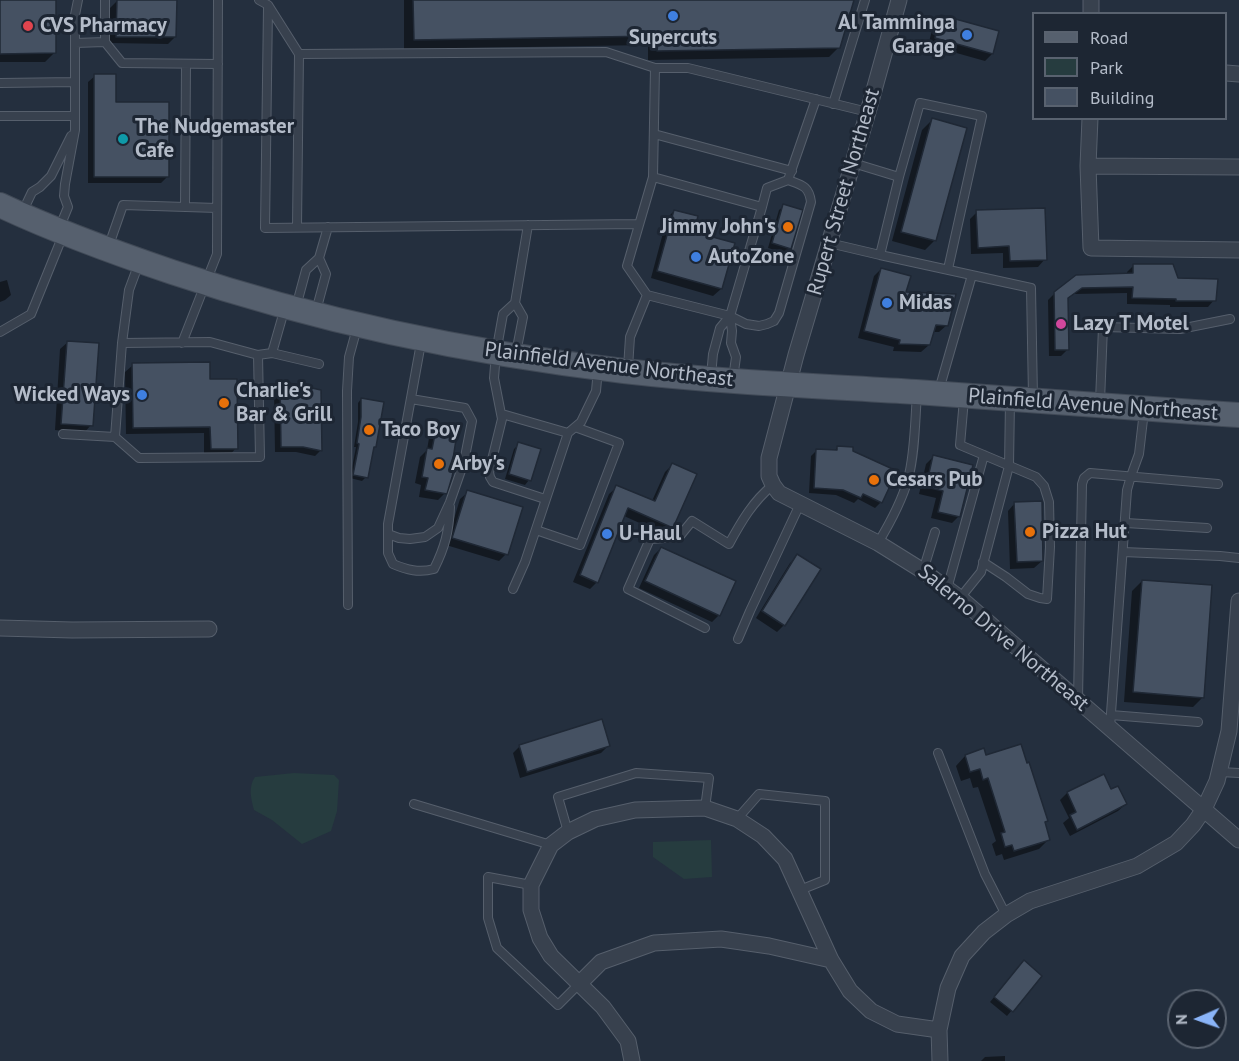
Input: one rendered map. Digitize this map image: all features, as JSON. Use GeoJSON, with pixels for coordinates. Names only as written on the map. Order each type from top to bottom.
{"type":"FeatureCollection","features":[{"type":"Feature","properties":{"kind":"main road","name":"Plainfield Avenue Northeast"},"geometry":{"type":"LineString","coordinates":[[11,210],[61,232],[205,283],[357,325],[506,355],[598,368],[722,380],[1239,415]]}},
{"type":"Feature","properties":{"kind":"street","name":"Rupert Street Northeast"},"geometry":{"type":"LineString","coordinates":[[788,384],[899,0]]}},
{"type":"Feature","properties":{"kind":"street"},"geometry":{"type":"LineString","coordinates":[[1090,120],[1088,166],[1091,248],[1239,250]]}},
{"type":"Feature","properties":{"kind":"street"},"geometry":{"type":"LineString","coordinates":[[1088,166],[1239,167]]}},
{"type":"Feature","properties":{"kind":"street"},"geometry":{"type":"LineString","coordinates":[[773,485],[768,476],[769,458],[788,384]]}},
{"type":"Feature","properties":{"kind":"street","name":"Salerno Drive Northeast"},"geometry":{"type":"LineString","coordinates":[[773,485],[779,493],[878,543],[947,588],[1078,701],[1110,721],[1239,840]]}},
{"type":"Feature","properties":{"kind":"street"},"geometry":{"type":"LineString","coordinates":[[940,1061],[939,1030],[948,988],[962,956],[984,932],[1006,915],[1030,901],[1137,866],[1176,843],[1204,809],[1234,731],[1239,601]]}},
{"type":"Feature","properties":{"kind":"street"},"geometry":{"type":"LineString","coordinates":[[0,628],[209,629]]}},
{"type":"Feature","properties":{"kind":"street"},"geometry":{"type":"LineString","coordinates":[[632,1061],[628,1041],[603,1007],[551,956],[540,938],[531,910],[531,885],[551,845],[568,832],[595,819],[635,810],[705,808],[736,819],[764,836],[785,859],[831,960],[850,991],[871,1011],[897,1024],[939,1030]]}},
{"type":"Feature","properties":{"kind":"street"},"geometry":{"type":"LineString","coordinates":[[580,983],[601,962],[654,944],[721,939],[769,946],[831,960]]}},
{"type":"Feature","properties":{"kind":"lane"},"geometry":{"type":"LineString","coordinates":[[0,332],[31,314],[68,207],[64,196],[75,130],[75,15],[78,0]]}},
{"type":"Feature","properties":{"kind":"lane"},"geometry":{"type":"LineString","coordinates":[[105,0],[105,42],[122,63],[218,64]]}},
{"type":"Feature","properties":{"kind":"lane"},"geometry":{"type":"LineString","coordinates":[[182,343],[217,254],[218,0]]}},
{"type":"Feature","properties":{"kind":"lane"},"geometry":{"type":"LineString","coordinates":[[833,104],[865,0]]}},
{"type":"Feature","properties":{"kind":"lane"},"geometry":{"type":"LineString","coordinates":[[264,2],[299,54],[297,227]]}},
{"type":"Feature","properties":{"kind":"lane"},"geometry":{"type":"LineString","coordinates":[[264,2],[265,228],[639,224]]}},
{"type":"Feature","properties":{"kind":"lane"},"geometry":{"type":"LineString","coordinates":[[75,42],[105,42]]}},
{"type":"Feature","properties":{"kind":"lane"},"geometry":{"type":"LineString","coordinates":[[299,54],[606,52],[655,68],[688,68],[868,112]]}},
{"type":"Feature","properties":{"kind":"lane"},"geometry":{"type":"LineString","coordinates":[[185,207],[186,64]]}},
{"type":"Feature","properties":{"kind":"lane"},"geometry":{"type":"LineString","coordinates":[[655,68],[653,177],[627,266],[647,295],[730,316],[746,324],[759,326],[774,321],[779,313],[811,202],[810,194],[806,188],[788,180],[767,188],[730,316],[720,328],[713,354],[722,380]]}},
{"type":"Feature","properties":{"kind":"lane"},"geometry":{"type":"LineString","coordinates":[[0,83],[75,82]]}},
{"type":"Feature","properties":{"kind":"lane"},"geometry":{"type":"LineString","coordinates":[[788,180],[816,99]]}},
{"type":"Feature","properties":{"kind":"lane"},"geometry":{"type":"LineString","coordinates":[[880,255],[920,103],[982,116],[948,269]]}},
{"type":"Feature","properties":{"kind":"lane"},"geometry":{"type":"LineString","coordinates":[[0,116],[75,116]]}},
{"type":"Feature","properties":{"kind":"lane"},"geometry":{"type":"LineString","coordinates":[[11,210],[51,176],[75,130]]}},
{"type":"Feature","properties":{"kind":"lane"},"geometry":{"type":"LineString","coordinates":[[654,134],[792,171]]}},
{"type":"Feature","properties":{"kind":"lane"},"geometry":{"type":"LineString","coordinates":[[853,163],[899,177]]}},
{"type":"Feature","properties":{"kind":"lane"},"geometry":{"type":"LineString","coordinates":[[653,177],[762,207]]}},
{"type":"Feature","properties":{"kind":"lane"},"geometry":{"type":"LineString","coordinates":[[108,249],[123,205],[217,208]]}},
{"type":"Feature","properties":{"kind":"lane"},"geometry":{"type":"LineString","coordinates":[[506,355],[504,314],[515,303],[528,225]]}},
{"type":"Feature","properties":{"kind":"lane"},"geometry":{"type":"LineString","coordinates":[[298,310],[306,270],[319,258],[328,227]]}},
{"type":"Feature","properties":{"kind":"lane"},"geometry":{"type":"LineString","coordinates":[[829,243],[1031,288],[1021,401],[1009,466],[981,572],[960,598]]}},
{"type":"Feature","properties":{"kind":"lane"},"geometry":{"type":"LineString","coordinates":[[272,352],[298,310],[326,274],[319,258]]}},
{"type":"Feature","properties":{"kind":"lane"},"geometry":{"type":"LineString","coordinates":[[115,437],[129,290],[140,261]]}},
{"type":"Feature","properties":{"kind":"lane"},"geometry":{"type":"LineString","coordinates":[[878,543],[893,518],[908,479],[914,438],[927,393],[972,275]]}},
{"type":"Feature","properties":{"kind":"lane"},"geometry":{"type":"LineString","coordinates":[[628,371],[630,337],[647,295]]}},
{"type":"Feature","properties":{"kind":"lane"},"geometry":{"type":"LineString","coordinates":[[515,303],[523,317],[495,378],[502,419],[489,472],[494,482],[545,499]]}},
{"type":"Feature","properties":{"kind":"lane"},"geometry":{"type":"LineString","coordinates":[[722,380],[736,357],[731,343],[730,316]]}},
{"type":"Feature","properties":{"kind":"lane"},"geometry":{"type":"LineString","coordinates":[[1100,406],[1103,327],[1180,329],[1230,319]]}},
{"type":"Feature","properties":{"kind":"lane"},"geometry":{"type":"LineString","coordinates":[[348,605],[347,391],[349,357],[357,325]]}},
{"type":"Feature","properties":{"kind":"lane"},"geometry":{"type":"LineString","coordinates":[[422,338],[388,524],[388,553],[393,564],[406,570],[423,572],[434,569],[441,555],[449,527],[450,502]]}},
{"type":"Feature","properties":{"kind":"lane"},"geometry":{"type":"LineString","coordinates":[[123,343],[210,342],[258,356],[272,352],[319,364]]}},
{"type":"Feature","properties":{"kind":"lane"},"geometry":{"type":"LineString","coordinates":[[63,434],[115,437],[139,458],[260,457],[258,356]]}},
{"type":"Feature","properties":{"kind":"lane"},"geometry":{"type":"LineString","coordinates":[[513,589],[525,562],[545,499],[571,430],[581,422],[596,391],[598,368]]}},
{"type":"Feature","properties":{"kind":"lane"},"geometry":{"type":"LineString","coordinates":[[964,396],[960,445],[1036,477],[1044,486],[1048,502],[1050,547],[1047,598],[1028,594],[983,562]]}},
{"type":"Feature","properties":{"kind":"lane"},"geometry":{"type":"LineString","coordinates":[[388,534],[410,539],[425,537],[438,528],[464,462],[472,421],[465,408],[411,399]]}},
{"type":"Feature","properties":{"kind":"lane"},"geometry":{"type":"LineString","coordinates":[[1144,409],[1139,454],[1127,490],[1110,721],[1198,722]]}},
{"type":"Feature","properties":{"kind":"lane"},"geometry":{"type":"LineString","coordinates":[[502,414],[619,443],[580,545],[536,530]]}},
{"type":"Feature","properties":{"kind":"lane"},"geometry":{"type":"LineString","coordinates":[[947,588],[984,455]]}},
{"type":"Feature","properties":{"kind":"lane"},"geometry":{"type":"LineString","coordinates":[[1078,701],[1082,484],[1084,478],[1090,473],[1218,484]]}},
{"type":"Feature","properties":{"kind":"lane"},"geometry":{"type":"LineString","coordinates":[[705,628],[628,589],[650,539],[679,537],[692,521],[729,544],[761,495],[773,485]]}},
{"type":"Feature","properties":{"kind":"lane"},"geometry":{"type":"LineString","coordinates":[[738,639],[800,504]]}},
{"type":"Feature","properties":{"kind":"lane"},"geometry":{"type":"LineString","coordinates":[[1125,523],[1208,528]]}},
{"type":"Feature","properties":{"kind":"lane"},"geometry":{"type":"LineString","coordinates":[[923,571],[935,532]]}},
{"type":"Feature","properties":{"kind":"lane"},"geometry":{"type":"LineString","coordinates":[[1123,552],[1239,558]]}},
{"type":"Feature","properties":{"kind":"lane"},"geometry":{"type":"LineString","coordinates":[[938,753],[985,874],[1006,915]]}},
{"type":"Feature","properties":{"kind":"lane"},"geometry":{"type":"LineString","coordinates":[[568,832],[558,797],[636,772],[708,778],[705,808]]}},
{"type":"Feature","properties":{"kind":"lane"},"geometry":{"type":"LineString","coordinates":[[1220,772],[1239,773]]}},
{"type":"Feature","properties":{"kind":"lane"},"geometry":{"type":"LineString","coordinates":[[736,819],[759,794],[825,801],[825,880],[800,890]]}},
{"type":"Feature","properties":{"kind":"lane"},"geometry":{"type":"LineString","coordinates":[[414,804],[551,845]]}},
{"type":"Feature","properties":{"kind":"lane"},"geometry":{"type":"LineString","coordinates":[[531,885],[488,877],[488,918],[497,948],[558,1005],[580,983]]}},
{"type":"Feature","properties":{"kind":"green space"},"geometry":{"type":"Polygon","coordinates":[[[294,773],[334,775],[339,780],[337,811],[331,831],[302,844],[272,820],[254,810],[251,797],[251,785],[255,777],[294,773]]]}},
{"type":"Feature","properties":{"kind":"green space"},"geometry":{"type":"Polygon","coordinates":[[[711,840],[712,877],[684,879],[653,857],[653,842],[711,840]]]}},
{"type":"Feature","properties":{"kind":"building","name":"CVS Pharmacy"},"geometry":{"type":"Polygon","coordinates":[[[0,0],[56,0],[56,53],[0,54],[0,0]]]}},
{"type":"Feature","properties":{"kind":"building"},"geometry":{"type":"Polygon","coordinates":[[[117,0],[177,0],[176,37],[116,37],[117,0]]]}},
{"type":"Feature","properties":{"kind":"building"},"geometry":{"type":"Polygon","coordinates":[[[413,0],[854,0],[840,48],[657,51],[657,36],[414,40],[413,0]]]}},
{"type":"Feature","properties":{"kind":"building","name":"Al Tamminga Garage"},"geometry":{"type":"Polygon","coordinates":[[[941,15],[999,31],[993,54],[935,38],[941,15]]]}},
{"type":"Feature","properties":{"kind":"building"},"geometry":{"type":"Polygon","coordinates":[[[94,74],[116,74],[116,102],[169,102],[169,177],[94,177],[94,74]]]}},
{"type":"Feature","properties":{"kind":"building"},"geometry":{"type":"Polygon","coordinates":[[[932,118],[967,128],[936,241],[901,232],[932,118]]]}},
{"type":"Feature","properties":{"kind":"building","name":"Jimmy John's"},"geometry":{"type":"Polygon","coordinates":[[[783,204],[803,210],[791,249],[772,243],[783,204]]]}},
{"type":"Feature","properties":{"kind":"building"},"geometry":{"type":"Polygon","coordinates":[[[1045,208],[1047,260],[1010,261],[1009,246],[978,248],[976,210],[1045,208]]]}},
{"type":"Feature","properties":{"kind":"building","name":"AutoZone"},"geometry":{"type":"Polygon","coordinates":[[[674,210],[698,216],[694,232],[735,243],[722,289],[657,271],[674,210]]]}},
{"type":"Feature","properties":{"kind":"building"},"geometry":{"type":"Polygon","coordinates":[[[1133,264],[1173,264],[1178,278],[1218,279],[1216,301],[1132,298],[1133,287],[1082,288],[1068,298],[1069,350],[1055,350],[1054,292],[1076,275],[1133,273],[1133,264]]]}},
{"type":"Feature","properties":{"kind":"building"},"geometry":{"type":"Polygon","coordinates":[[[881,268],[911,276],[906,292],[956,294],[948,326],[936,325],[930,345],[899,344],[900,340],[864,331],[881,268]]]}},
{"type":"Feature","properties":{"kind":"building"},"geometry":{"type":"Polygon","coordinates":[[[67,341],[99,343],[93,426],[61,424],[67,341]]]}},
{"type":"Feature","properties":{"kind":"building"},"geometry":{"type":"Polygon","coordinates":[[[210,362],[210,379],[237,379],[238,449],[211,449],[210,427],[133,428],[132,363],[210,362]]]}},
{"type":"Feature","properties":{"kind":"building"},"geometry":{"type":"Polygon","coordinates":[[[280,381],[321,390],[322,451],[303,447],[281,447],[280,381]]]}},
{"type":"Feature","properties":{"kind":"building","name":"Taco Boy"},"geometry":{"type":"Polygon","coordinates":[[[361,398],[384,402],[368,478],[353,475],[359,444],[357,443],[361,398]]]}},
{"type":"Feature","properties":{"kind":"building","name":"Arby's"},"geometry":{"type":"Polygon","coordinates":[[[436,429],[457,433],[453,459],[456,459],[447,494],[425,490],[428,478],[422,477],[427,448],[432,449],[436,429]]]}},
{"type":"Feature","properties":{"kind":"building"},"geometry":{"type":"Polygon","coordinates":[[[518,442],[541,449],[531,481],[509,474],[518,442]]]}},
{"type":"Feature","properties":{"kind":"building"},"geometry":{"type":"Polygon","coordinates":[[[837,446],[853,447],[853,451],[897,471],[882,503],[863,494],[861,498],[843,490],[814,488],[816,449],[837,450],[837,446]]]}},
{"type":"Feature","properties":{"kind":"building"},"geometry":{"type":"Polygon","coordinates":[[[933,455],[973,465],[960,517],[938,512],[943,491],[926,487],[933,455]]]}},
{"type":"Feature","properties":{"kind":"building"},"geometry":{"type":"Polygon","coordinates":[[[672,463],[697,474],[673,528],[628,508],[598,583],[580,575],[616,485],[655,501],[672,463]]]}},
{"type":"Feature","properties":{"kind":"building"},"geometry":{"type":"Polygon","coordinates":[[[467,490],[523,507],[508,555],[452,538],[467,490]]]}},
{"type":"Feature","properties":{"kind":"building","name":"Pizza Hut"},"geometry":{"type":"Polygon","coordinates":[[[1042,501],[1043,561],[1017,562],[1014,502],[1042,501]]]}},
{"type":"Feature","properties":{"kind":"building"},"geometry":{"type":"Polygon","coordinates":[[[661,547],[736,581],[720,616],[645,581],[661,547]]]}},
{"type":"Feature","properties":{"kind":"building"},"geometry":{"type":"Polygon","coordinates":[[[797,554],[821,569],[785,626],[762,611],[797,554]]]}},
{"type":"Feature","properties":{"kind":"building"},"geometry":{"type":"Polygon","coordinates":[[[1142,580],[1212,585],[1204,698],[1133,692],[1142,580]]]}},
{"type":"Feature","properties":{"kind":"building"},"geometry":{"type":"Polygon","coordinates":[[[602,719],[610,746],[527,772],[519,745],[602,719]]]}},
{"type":"Feature","properties":{"kind":"building"},"geometry":{"type":"Polygon","coordinates":[[[1021,744],[1048,821],[1045,822],[1050,840],[1014,851],[1012,845],[1005,847],[1001,833],[1005,832],[988,778],[983,780],[980,769],[970,772],[965,755],[984,748],[986,755],[1021,744]]]}},
{"type":"Feature","properties":{"kind":"building"},"geometry":{"type":"Polygon","coordinates":[[[1104,774],[1111,789],[1118,786],[1127,804],[1077,830],[1070,815],[1076,812],[1067,792],[1104,774]]]}},
{"type":"Feature","properties":{"kind":"building"},"geometry":{"type":"Polygon","coordinates":[[[1024,960],[1042,976],[1013,1012],[994,997],[1024,960]]]}},
{"type":"Feature","properties":{"kind":"place","name":"Supercuts"},"geometry":{"type":"Point","coordinates":[673,16]}},
{"type":"Feature","properties":{"kind":"place","name":"CVS Pharmacy"},"geometry":{"type":"Point","coordinates":[28,26]}},
{"type":"Feature","properties":{"kind":"place","name":"Al Tamminga Garage"},"geometry":{"type":"Point","coordinates":[967,35]}},
{"type":"Feature","properties":{"kind":"place","name":"The Nudgemaster Cafe"},"geometry":{"type":"Point","coordinates":[123,139]}},
{"type":"Feature","properties":{"kind":"place","name":"Jimmy John's"},"geometry":{"type":"Point","coordinates":[788,227]}},
{"type":"Feature","properties":{"kind":"place","name":"AutoZone"},"geometry":{"type":"Point","coordinates":[696,257]}},
{"type":"Feature","properties":{"kind":"place","name":"Midas"},"geometry":{"type":"Point","coordinates":[887,303]}},
{"type":"Feature","properties":{"kind":"place","name":"Lazy T Motel"},"geometry":{"type":"Point","coordinates":[1061,324]}},
{"type":"Feature","properties":{"kind":"place","name":"Wicked Ways"},"geometry":{"type":"Point","coordinates":[142,395]}},
{"type":"Feature","properties":{"kind":"place","name":"Charlie's Bar & Grill"},"geometry":{"type":"Point","coordinates":[224,403]}},
{"type":"Feature","properties":{"kind":"place","name":"Taco Boy"},"geometry":{"type":"Point","coordinates":[369,430]}},
{"type":"Feature","properties":{"kind":"place","name":"Arby's"},"geometry":{"type":"Point","coordinates":[439,464]}},
{"type":"Feature","properties":{"kind":"place","name":"Cesars Pub"},"geometry":{"type":"Point","coordinates":[874,480]}},
{"type":"Feature","properties":{"kind":"place","name":"Pizza Hut"},"geometry":{"type":"Point","coordinates":[1030,532]}},
{"type":"Feature","properties":{"kind":"place","name":"U-Haul"},"geometry":{"type":"Point","coordinates":[607,534]}}]}
